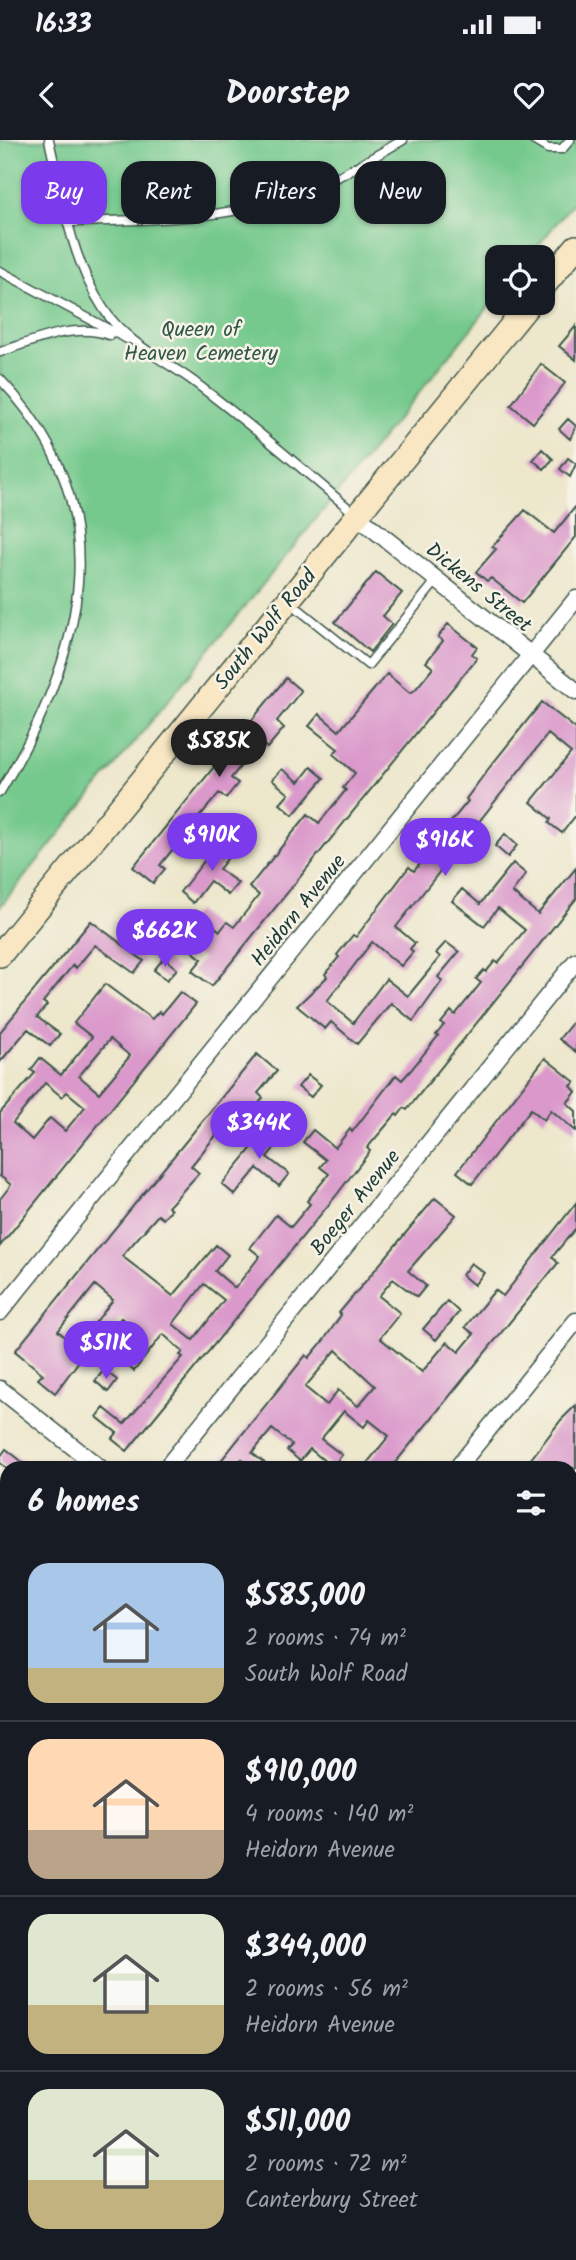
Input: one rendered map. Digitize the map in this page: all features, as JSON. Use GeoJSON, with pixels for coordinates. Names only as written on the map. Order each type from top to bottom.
{"type":"FeatureCollection","features":[{"type":"Feature","properties":{"kind":"main road"},"geometry":{"type":"LineString","coordinates":[[555,272],[576,247]]}},
{"type":"Feature","properties":{"kind":"main road","name":"South Wolf Road"},"geometry":{"type":"LineString","coordinates":[[0,955],[520,315]]}},
{"type":"Feature","properties":{"kind":"street","name":"Dickens Street"},"geometry":{"type":"LineString","coordinates":[[357,516],[576,691]]}},
{"type":"Feature","properties":{"kind":"street","name":"Heidorn Avenue"},"geometry":{"type":"LineString","coordinates":[[0,1312],[576,599]]}},
{"type":"Feature","properties":{"kind":"street","name":"Boeger Avenue"},"geometry":{"type":"LineString","coordinates":[[172,1461],[576,961]]}},
{"type":"Feature","properties":{"kind":"street"},"geometry":{"type":"LineString","coordinates":[[463,1461],[576,1321]]}},
{"type":"Feature","properties":{"kind":"street"},"geometry":{"type":"LineString","coordinates":[[0,1389],[91,1461]]}},
{"type":"Feature","properties":{"kind":"lane"},"geometry":{"type":"LineString","coordinates":[[49,140],[54,161]]}},
{"type":"Feature","properties":{"kind":"lane"},"geometry":{"type":"LineString","coordinates":[[107,220],[192,217],[274,201],[327,182],[403,140]]}},
{"type":"Feature","properties":{"kind":"lane"},"geometry":{"type":"LineString","coordinates":[[533,140],[548,149],[562,149],[570,140]]}},
{"type":"Feature","properties":{"kind":"lane"},"geometry":{"type":"LineString","coordinates":[[69,224],[95,294],[115,324],[135,344]]}},
{"type":"Feature","properties":{"kind":"lane"},"geometry":{"type":"LineString","coordinates":[[0,271],[135,344],[191,380],[243,419],[357,516]]}},
{"type":"Feature","properties":{"kind":"lane"},"geometry":{"type":"LineString","coordinates":[[0,352],[42,338],[84,330],[101,332],[135,344]]}},
{"type":"Feature","properties":{"kind":"lane"},"geometry":{"type":"LineString","coordinates":[[0,379],[41,432],[59,469],[77,536],[78,570],[78,602],[66,654],[44,710],[0,792]]}},
{"type":"Feature","properties":{"kind":"lane"},"geometry":{"type":"LineString","coordinates":[[288,601],[368,665],[437,580]]}},
{"type":"Feature","properties":{"kind":"green space","name":"Queen of Heaven Cemetery"},"geometry":{"type":"Polygon","coordinates":[[[0,140],[576,140],[576,199],[539,245],[485,245],[485,312],[0,907],[0,140]]]}},
{"type":"Feature","properties":{"kind":"building"},"geometry":{"type":"Polygon","coordinates":[[[576,326],[576,360],[559,346],[576,326]]]}},
{"type":"Feature","properties":{"kind":"building"},"geometry":{"type":"Polygon","coordinates":[[[541,364],[565,383],[533,423],[511,405],[541,364]]]}},
{"type":"Feature","properties":{"kind":"building"},"geometry":{"type":"Polygon","coordinates":[[[568,419],[576,426],[570,439],[559,429],[568,419]]]}},
{"type":"Feature","properties":{"kind":"building"},"geometry":{"type":"Polygon","coordinates":[[[542,449],[553,459],[544,469],[533,460],[542,449]]]}},
{"type":"Feature","properties":{"kind":"building"},"geometry":{"type":"Polygon","coordinates":[[[568,458],[576,464],[570,477],[560,469],[568,458]]]}},
{"type":"Feature","properties":{"kind":"building"},"geometry":{"type":"Polygon","coordinates":[[[576,506],[576,537],[522,603],[491,578],[487,581],[476,572],[496,549],[492,547],[525,510],[554,533],[576,506]]]}},
{"type":"Feature","properties":{"kind":"building"},"geometry":{"type":"Polygon","coordinates":[[[376,572],[402,593],[383,616],[392,624],[370,652],[335,622],[376,572]]]}},
{"type":"Feature","properties":{"kind":"building"},"geometry":{"type":"Polygon","coordinates":[[[448,624],[477,647],[472,654],[477,658],[212,986],[192,971],[202,959],[174,937],[196,911],[220,931],[227,922],[234,927],[259,895],[249,887],[308,814],[319,823],[346,790],[343,788],[355,773],[333,754],[338,749],[309,726],[319,714],[339,731],[387,674],[410,693],[415,690],[433,668],[426,662],[443,641],[438,637],[448,624]]]}},
{"type":"Feature","properties":{"kind":"building"},"geometry":{"type":"Polygon","coordinates":[[[286,678],[301,691],[277,721],[284,728],[267,748],[260,742],[231,778],[238,783],[226,798],[219,793],[160,865],[165,869],[153,883],[133,867],[286,678]]]}},
{"type":"Feature","properties":{"kind":"building"},"geometry":{"type":"Polygon","coordinates":[[[542,702],[576,729],[576,815],[562,833],[549,823],[551,819],[531,802],[571,753],[548,734],[396,927],[415,943],[410,949],[413,952],[401,966],[372,942],[327,1001],[353,1023],[386,979],[408,996],[440,957],[436,953],[446,942],[459,952],[438,977],[442,981],[413,1021],[391,1003],[357,1044],[331,1022],[325,1029],[297,1006],[327,977],[325,974],[339,957],[337,955],[353,935],[356,937],[409,867],[414,871],[430,852],[428,850],[468,801],[466,799],[489,768],[542,702]]]}},
{"type":"Feature","properties":{"kind":"building"},"geometry":{"type":"Polygon","coordinates":[[[311,767],[324,778],[293,815],[280,804],[289,794],[272,780],[282,769],[299,782],[311,767]]]}},
{"type":"Feature","properties":{"kind":"building"},"geometry":{"type":"Polygon","coordinates":[[[505,834],[517,845],[508,857],[495,846],[505,834]]]}},
{"type":"Feature","properties":{"kind":"building"},"geometry":{"type":"Polygon","coordinates":[[[223,837],[236,848],[219,869],[238,883],[228,895],[210,881],[193,903],[180,892],[223,837]]]}},
{"type":"Feature","properties":{"kind":"building"},"geometry":{"type":"Polygon","coordinates":[[[513,863],[526,874],[512,892],[538,914],[576,868],[576,899],[407,1110],[404,1108],[398,1116],[396,1114],[367,1148],[370,1151],[335,1197],[127,1451],[112,1439],[117,1433],[97,1417],[104,1408],[124,1424],[183,1357],[180,1355],[183,1352],[163,1334],[134,1371],[121,1361],[142,1335],[121,1318],[100,1344],[87,1333],[113,1300],[95,1285],[58,1331],[85,1353],[55,1393],[38,1379],[43,1374],[15,1351],[257,1054],[277,1071],[258,1093],[263,1098],[250,1114],[247,1111],[229,1134],[222,1128],[191,1166],[199,1173],[168,1207],[171,1210],[163,1219],[158,1215],[122,1256],[173,1296],[216,1245],[228,1255],[215,1271],[235,1288],[260,1256],[250,1248],[276,1215],[291,1227],[310,1204],[307,1201],[329,1174],[320,1167],[326,1160],[303,1142],[313,1130],[335,1148],[350,1129],[352,1132],[396,1075],[402,1080],[411,1070],[438,1036],[436,1035],[444,1025],[441,1023],[451,1011],[455,1015],[481,983],[476,979],[495,961],[498,963],[525,930],[498,908],[484,926],[452,901],[462,889],[480,904],[513,863]],[[204,1284],[173,1324],[193,1340],[224,1300],[204,1284]]]}},
{"type":"Feature","properties":{"kind":"building"},"geometry":{"type":"Polygon","coordinates":[[[91,921],[144,961],[134,973],[95,945],[76,968],[73,965],[43,1002],[47,1005],[37,1017],[60,1034],[50,1046],[28,1029],[0,1062],[0,1032],[91,921]]]}},
{"type":"Feature","properties":{"kind":"building"},"geometry":{"type":"Polygon","coordinates":[[[164,958],[177,969],[167,980],[154,970],[164,958]]]}},
{"type":"Feature","properties":{"kind":"building"},"geometry":{"type":"Polygon","coordinates":[[[105,984],[152,1019],[159,1011],[162,1014],[180,992],[196,1004],[0,1246],[0,1199],[11,1185],[0,1176],[0,1113],[35,1073],[31,1070],[40,1058],[61,1075],[92,1037],[74,1023],[105,984]],[[110,1039],[79,1076],[99,1093],[130,1056],[110,1039]],[[45,1083],[13,1123],[32,1140],[50,1118],[65,1131],[85,1107],[67,1092],[62,1097],[45,1083]]]}},
{"type":"Feature","properties":{"kind":"building"},"geometry":{"type":"Polygon","coordinates":[[[576,1018],[576,1052],[559,1039],[576,1018]]]}},
{"type":"Feature","properties":{"kind":"building"},"geometry":{"type":"Polygon","coordinates":[[[545,1058],[575,1082],[571,1086],[576,1092],[567,1103],[576,1111],[576,1131],[551,1110],[544,1120],[531,1109],[472,1184],[457,1172],[545,1058]]]}},
{"type":"Feature","properties":{"kind":"building"},"geometry":{"type":"Polygon","coordinates":[[[308,1075],[321,1085],[311,1097],[298,1087],[308,1075]]]}},
{"type":"Feature","properties":{"kind":"building"},"geometry":{"type":"Polygon","coordinates":[[[274,1121],[287,1132],[267,1157],[289,1174],[279,1186],[257,1168],[235,1195],[222,1184],[274,1121]]]}},
{"type":"Feature","properties":{"kind":"building"},"geometry":{"type":"Polygon","coordinates":[[[435,1198],[456,1215],[408,1271],[426,1286],[417,1297],[393,1279],[379,1296],[400,1313],[380,1338],[422,1372],[447,1342],[459,1352],[474,1334],[465,1327],[495,1290],[503,1296],[576,1203],[576,1228],[552,1257],[558,1263],[397,1461],[369,1461],[389,1436],[369,1420],[364,1427],[344,1411],[321,1439],[342,1455],[337,1461],[325,1461],[310,1449],[300,1461],[287,1450],[292,1445],[272,1429],[252,1453],[262,1461],[221,1461],[306,1355],[309,1358],[324,1340],[341,1315],[339,1313],[435,1198]],[[336,1350],[305,1387],[327,1405],[338,1390],[358,1406],[375,1386],[336,1350]]]}},
{"type":"Feature","properties":{"kind":"building"},"geometry":{"type":"Polygon","coordinates":[[[471,1263],[484,1273],[474,1285],[462,1275],[471,1263]]]}},
{"type":"Feature","properties":{"kind":"building"},"geometry":{"type":"Polygon","coordinates":[[[447,1301],[459,1312],[436,1340],[423,1329],[447,1301]]]}},
{"type":"Feature","properties":{"kind":"building"},"geometry":{"type":"Polygon","coordinates":[[[104,1370],[117,1380],[108,1392],[95,1381],[104,1370]]]}},
{"type":"Feature","properties":{"kind":"building"},"geometry":{"type":"Polygon","coordinates":[[[576,1405],[576,1461],[529,1461],[576,1405]]]}},
{"type":"Feature","properties":{"kind":"building"},"geometry":{"type":"Polygon","coordinates":[[[6,1449],[21,1461],[0,1461],[6,1449]]]}}]}
